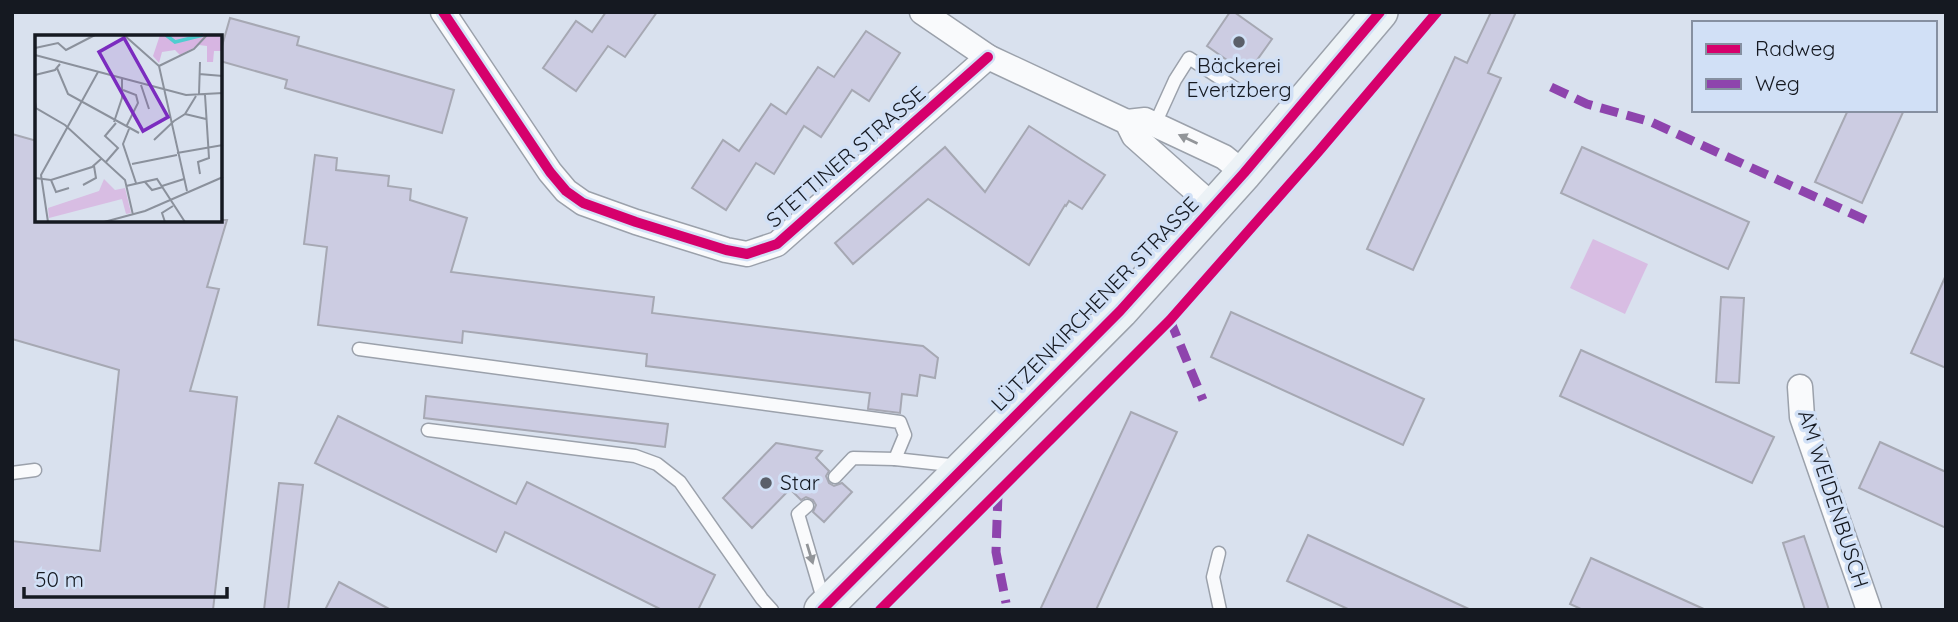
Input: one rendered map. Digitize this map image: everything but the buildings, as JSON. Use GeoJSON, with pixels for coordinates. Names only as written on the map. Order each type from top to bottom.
{"type":"FeatureCollection","features":[{"type":"Feature","properties":{"kind":"main road","name":"LÜTZENKIRCHENER STRASSE"},"geometry":{"type":"LineString","coordinates":[[824,608],[1120,310],[1244,173],[1380,12]]}},
{"type":"Feature","properties":{"kind":"street","name":"STETTINER STRASSE"},"geometry":{"type":"LineString","coordinates":[[443,12],[550,172],[566,191],[583,204],[726,250],[747,254],[777,244],[988,57]]}},
{"type":"Feature","properties":{"kind":"street"},"geometry":{"type":"LineString","coordinates":[[922,12],[988,57],[1126,122],[1145,120],[1155,124],[1224,157],[1244,173]]}},
{"type":"Feature","properties":{"kind":"street"},"geometry":{"type":"LineString","coordinates":[[1126,122],[1134,136],[1214,207]]}},
{"type":"Feature","properties":{"kind":"street","name":"AM WEIDENBUSCH"},"geometry":{"type":"LineString","coordinates":[[1800,387],[1802,417],[1869,610]]}},
{"type":"Feature","properties":{"kind":"lane"},"geometry":{"type":"LineString","coordinates":[[1155,124],[1175,80],[1189,58],[1238,90]]}},
{"type":"Feature","properties":{"kind":"lane"},"geometry":{"type":"LineString","coordinates":[[359,349],[900,422],[905,435],[895,459]]}},
{"type":"Feature","properties":{"kind":"lane"},"geometry":{"type":"LineString","coordinates":[[428,430],[635,456],[657,464],[680,482],[772,610]]}},
{"type":"Feature","properties":{"kind":"lane"},"geometry":{"type":"LineString","coordinates":[[835,477],[853,458],[895,459],[966,467]]}},
{"type":"Feature","properties":{"kind":"lane"},"geometry":{"type":"LineString","coordinates":[[12,472],[35,471]]}},
{"type":"Feature","properties":{"kind":"lane"},"geometry":{"type":"LineString","coordinates":[[807,506],[798,514],[824,608]]}},
{"type":"Feature","properties":{"kind":"lane"},"geometry":{"type":"LineString","coordinates":[[1219,552],[1213,577],[1220,610]]}},
{"type":"Feature","properties":{"kind":"shaded area"},"geometry":{"type":"Polygon","coordinates":[[[1593,239],[1648,264],[1625,314],[1570,288],[1593,239]]]}},
{"type":"Feature","properties":{"kind":"marked path"},"geometry":{"type":"LineString","coordinates":[[1551,87],[1587,104],[1651,122],[1866,220]]}},
{"type":"Feature","properties":{"kind":"marked path"},"geometry":{"type":"LineString","coordinates":[[1170,320],[1203,400]]}},
{"type":"Feature","properties":{"kind":"marked path"},"geometry":{"type":"LineString","coordinates":[[998,493],[996,552],[1006,603]]}},
{"type":"Feature","properties":{"kind":"cycle path"},"geometry":{"type":"LineString","coordinates":[[443,12],[550,172],[566,191],[583,203],[636,222],[747,254],[777,244],[988,57]]}},
{"type":"Feature","properties":{"kind":"cycle path"},"geometry":{"type":"LineString","coordinates":[[822,610],[1120,311],[1244,173],[1380,12]]}},
{"type":"Feature","properties":{"kind":"cycle path"},"geometry":{"type":"LineString","coordinates":[[880,610],[1170,320],[1437,12]]}},
{"type":"Feature","properties":{"kind":"place","name":"Bäckerei Evertzberg"},"geometry":{"type":"Point","coordinates":[1239,42]}},
{"type":"Feature","properties":{"kind":"place","name":"Star"},"geometry":{"type":"Point","coordinates":[766,483]}}]}
